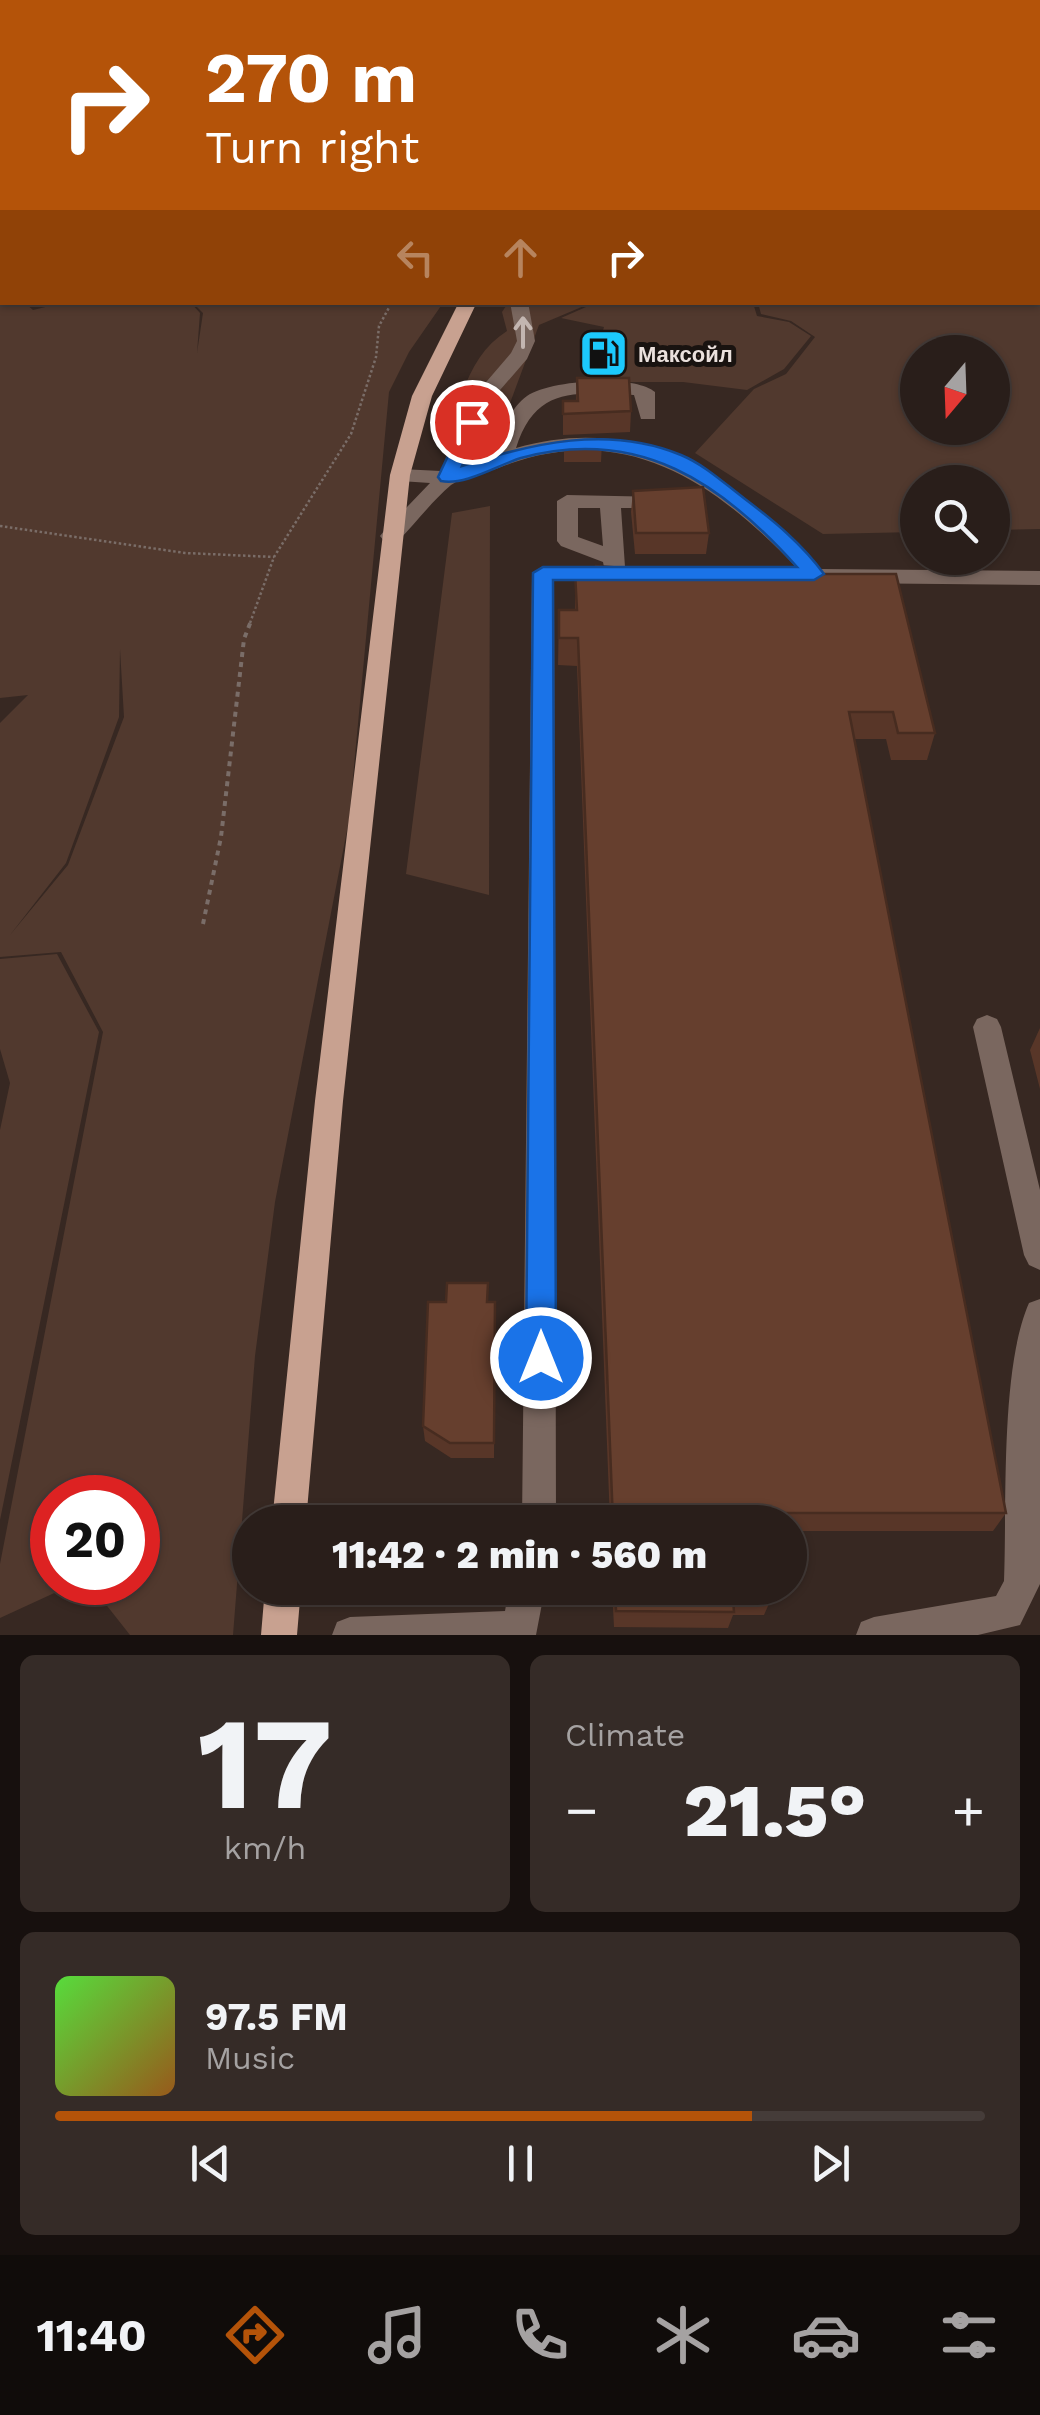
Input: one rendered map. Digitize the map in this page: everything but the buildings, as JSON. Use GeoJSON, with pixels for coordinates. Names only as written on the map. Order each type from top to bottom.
{"type":"FeatureCollection","features":[{"type":"Feature","properties":{"kind":"main road"},"geometry":{"type":"LineString","coordinates":[[291,1505],[329,1102],[400,475],[422,396],[467,305]]}},
{"type":"Feature","properties":{"kind":"main road"},"geometry":{"type":"LineString","coordinates":[[279,1635],[282,1605]]}},
{"type":"Feature","properties":{"kind":"lane"},"geometry":{"type":"LineString","coordinates":[[392,536],[448,477],[485,395],[520,355],[526,341],[519,305]]}},
{"type":"Feature","properties":{"kind":"lane"},"geometry":{"type":"LineString","coordinates":[[502,460],[510,429],[520,411],[556,388],[636,389],[645,392],[648,414]]}},
{"type":"Feature","properties":{"kind":"lane"},"geometry":{"type":"LineString","coordinates":[[400,475],[448,477],[563,444],[620,446],[676,459],[778,534],[814,574]]}},
{"type":"Feature","properties":{"kind":"lane"},"geometry":{"type":"LineString","coordinates":[[614,566],[568,541],[568,501],[656,502]]}},
{"type":"Feature","properties":{"kind":"lane"},"geometry":{"type":"LineString","coordinates":[[610,501],[614,566]]}},
{"type":"Feature","properties":{"kind":"lane"},"geometry":{"type":"LineString","coordinates":[[539,1505],[543,573],[614,566],[1040,578]]}},
{"type":"Feature","properties":{"kind":"lane"},"geometry":{"type":"LineString","coordinates":[[987,1027],[1040,1255]]}},
{"type":"Feature","properties":{"kind":"lane"},"geometry":{"type":"LineString","coordinates":[[874,1635],[1007,1612],[1022,1584],[1028,1383],[1040,1314]]}},
{"type":"Feature","properties":{"kind":"lane"},"geometry":{"type":"LineString","coordinates":[[350,1635],[529,1632],[528,1605]]}},
{"type":"Feature","properties":{"kind":"path"},"geometry":{"type":"LineString","coordinates":[[203,924],[221,838],[244,640],[274,557],[351,434],[376,358],[379,326],[390,305]]}},
{"type":"Feature","properties":{"kind":"path"},"geometry":{"type":"LineString","coordinates":[[0,526],[185,552],[274,557]]}},
{"type":"Feature","properties":{"kind":"shaded area"},"geometry":{"type":"Polygon","coordinates":[[[0,305],[27,305],[33,310],[58,305],[193,305],[200,313],[197,353],[203,313],[195,305],[442,305],[409,352],[389,392],[349,820],[275,1202],[255,1356],[243,1505],[232,1505],[233,1635],[130,1635],[106,1605],[160,1605],[160,1475],[30,1475],[30,1604],[0,1618],[0,1564],[103,1032],[61,952],[0,957],[0,723],[28,695],[0,698],[0,305]],[[120,649],[119,717],[66,863],[10,935],[68,865],[124,717],[120,649]]]}},
{"type":"Feature","properties":{"kind":"shaded area"},"geometry":{"type":"Polygon","coordinates":[[[507,305],[586,305],[539,325],[490,457],[443,470],[456,412],[470,375],[492,343],[507,331],[502,312],[507,305]]]}},
{"type":"Feature","properties":{"kind":"shaded area"},"geometry":{"type":"Polygon","coordinates":[[[590,305],[754,305],[757,316],[789,322],[811,336],[784,369],[747,390],[683,382],[588,382],[604,327],[561,318],[590,305]]]}},
{"type":"Feature","properties":{"kind":"shaded area"},"geometry":{"type":"Polygon","coordinates":[[[759,305],[1040,305],[1040,529],[1010,530],[1010,465],[900,465],[900,532],[823,534],[695,453],[754,389],[786,374],[815,337],[791,321],[761,314],[759,305]]]}},
{"type":"Feature","properties":{"kind":"shaded area"},"geometry":{"type":"Polygon","coordinates":[[[490,506],[489,895],[406,874],[452,513],[490,506]]]}},
{"type":"Feature","properties":{"kind":"shaded area"},"geometry":{"type":"Polygon","coordinates":[[[57,954],[99,1032],[0,1520],[0,1130],[10,1083],[0,1049],[0,959],[57,954]]]}},
{"type":"Feature","properties":{"kind":"place","name":"Максойл"},"geometry":{"type":"Point","coordinates":[603,354]}},
{"type":"Feature","properties":{"kind":"route"},"geometry":{"type":"LineString","coordinates":[[472,422],[448,477],[563,444],[600,444],[650,452],[676,459],[699,473],[778,534],[814,574],[543,573],[541,1358]]}}]}
